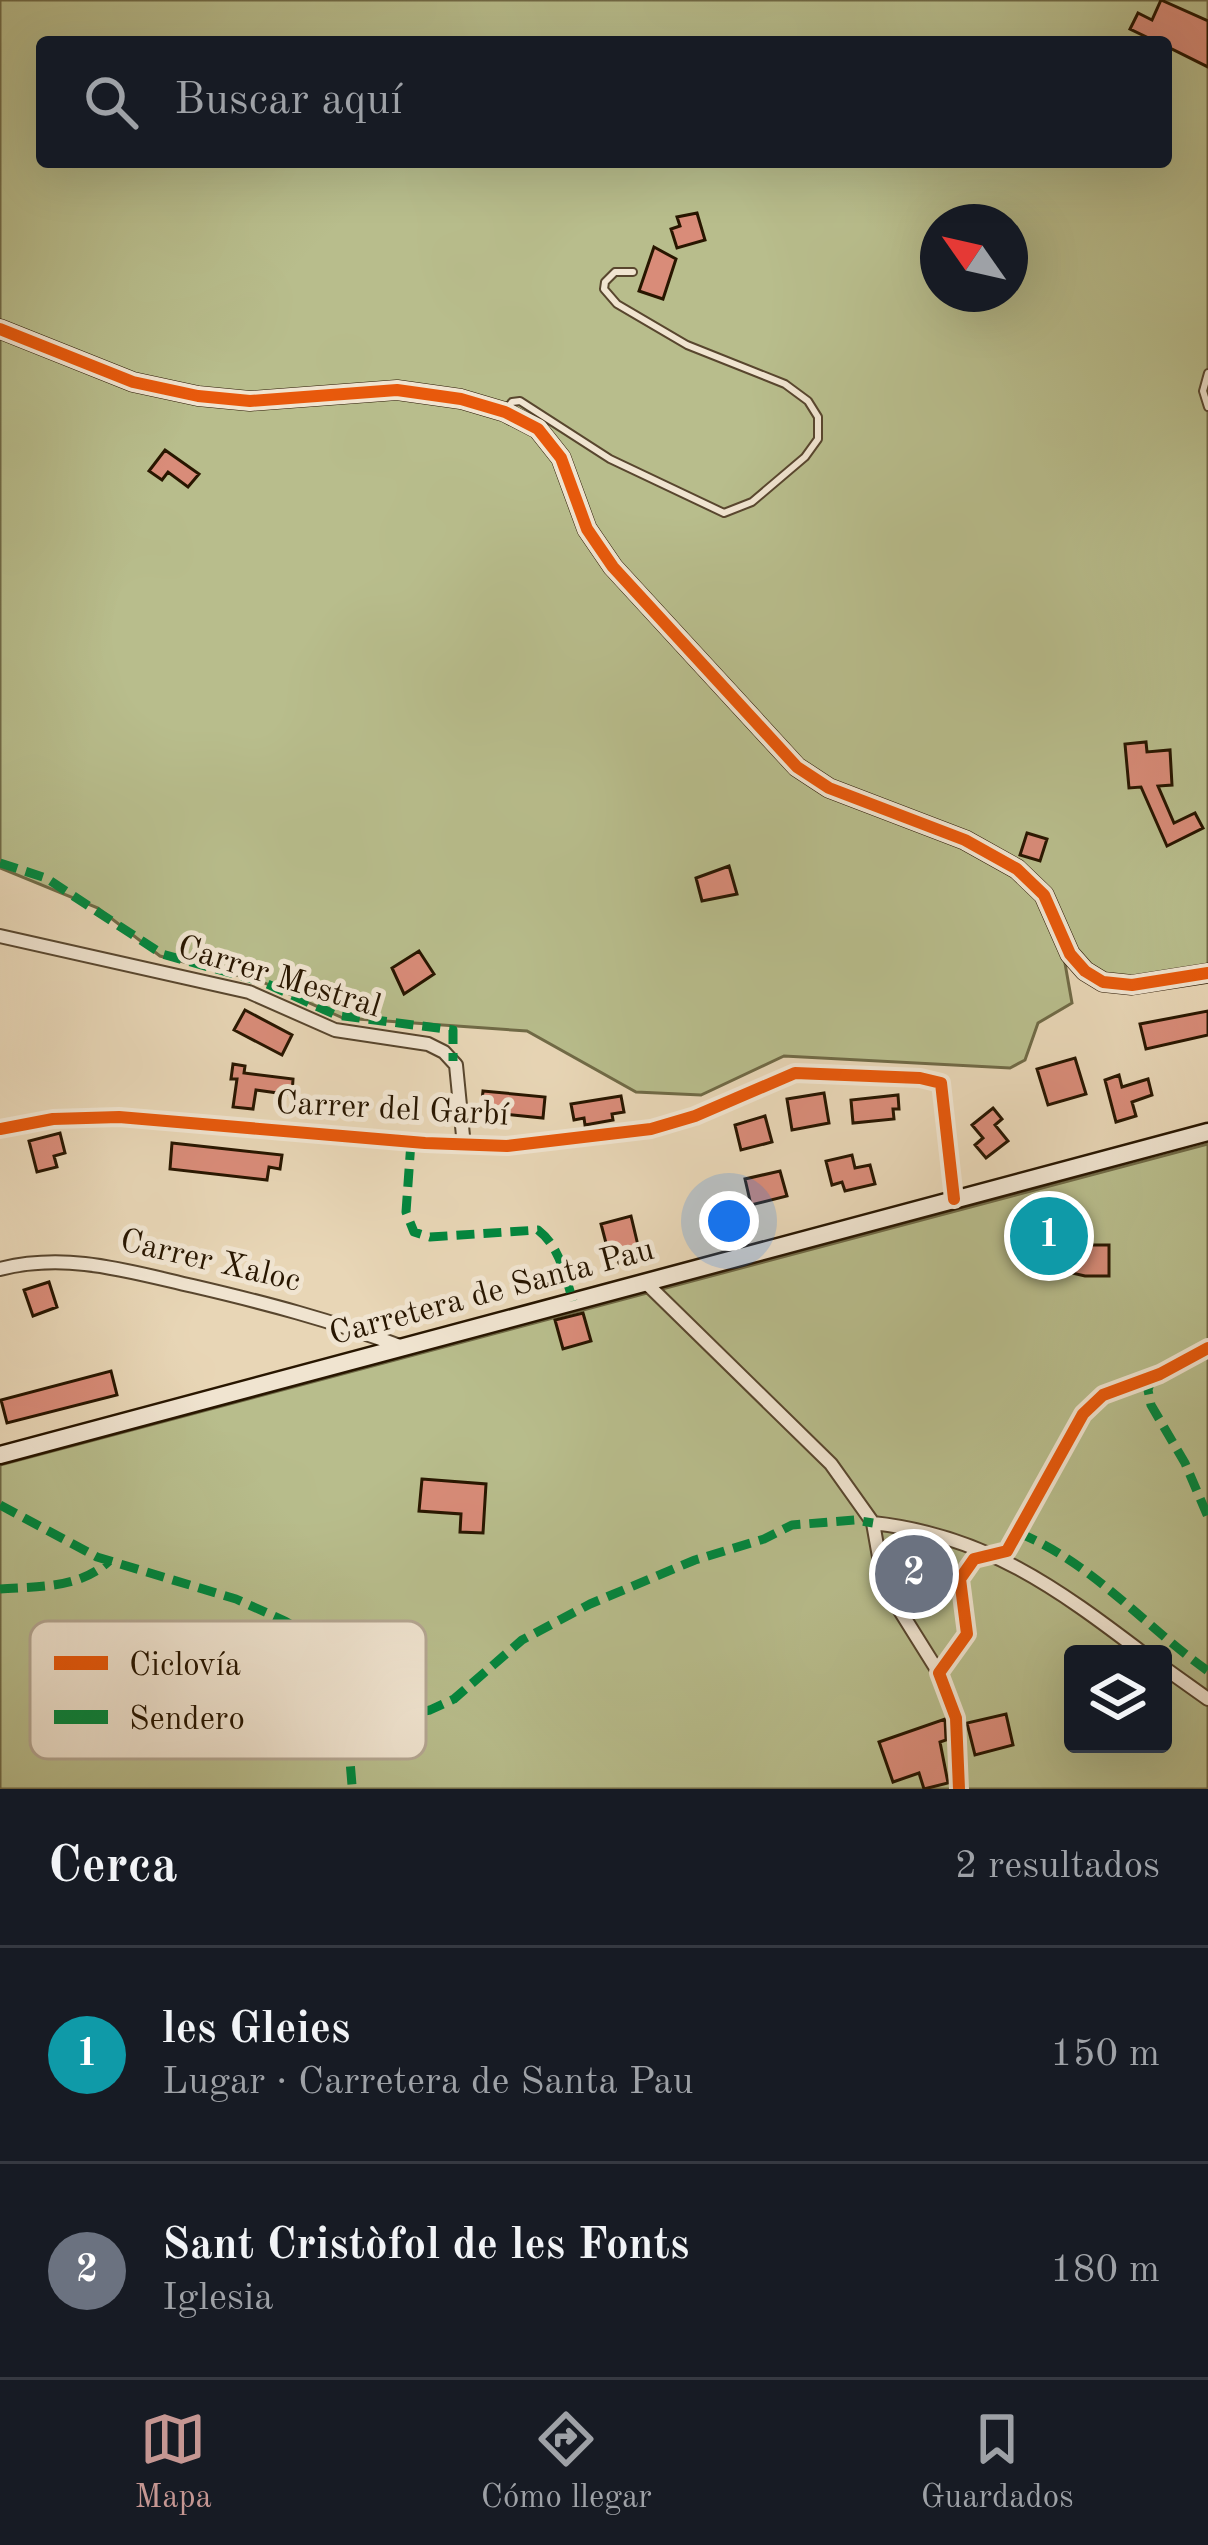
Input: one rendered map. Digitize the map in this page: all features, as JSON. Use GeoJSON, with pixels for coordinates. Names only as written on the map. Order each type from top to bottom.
{"type":"FeatureCollection","features":[{"type":"Feature","properties":{"kind":"street"},"geometry":{"type":"LineString","coordinates":[[0,329],[134,382],[198,396],[250,400],[397,389],[461,399],[505,412],[538,429],[561,458],[587,529],[613,567],[797,766],[844,795],[964,841],[1018,869],[1044,895],[1070,954],[1103,982],[1132,985],[1208,973]]}},
{"type":"Feature","properties":{"kind":"street","name":"Carrer Mestral"},"geometry":{"type":"LineString","coordinates":[[0,936],[249,992],[344,1032],[437,1047],[456,1065],[464,1146]]}},
{"type":"Feature","properties":{"kind":"street","name":"Carrer del Garbí"},"geometry":{"type":"LineString","coordinates":[[0,1129],[53,1119],[119,1117],[464,1146],[589,1139],[651,1129],[695,1116],[795,1073],[920,1078],[941,1083],[954,1199]]}},
{"type":"Feature","properties":{"kind":"street","name":"Carretera de Santa Pau"},"geometry":{"type":"LineString","coordinates":[[0,1455],[1208,1132]]}},
{"type":"Feature","properties":{"kind":"street","name":"Carrer Xaloc"},"geometry":{"type":"LineString","coordinates":[[0,1269],[49,1260],[91,1263],[309,1312],[402,1347]]}},
{"type":"Feature","properties":{"kind":"street"},"geometry":{"type":"LineString","coordinates":[[645,1282],[830,1465],[872,1523],[884,1585],[939,1673],[956,1718],[959,1789]]}},
{"type":"Feature","properties":{"kind":"street"},"geometry":{"type":"LineString","coordinates":[[872,1523],[913,1528],[976,1546],[1060,1590],[1132,1645]]}},
{"type":"Feature","properties":{"kind":"street"},"geometry":{"type":"LineString","coordinates":[[1172,1673],[1208,1699]]}},
{"type":"Feature","properties":{"kind":"lane"},"geometry":{"type":"LineString","coordinates":[[505,412],[520,400],[610,460],[724,513],[752,502],[805,457],[818,439],[818,417],[808,401],[785,385],[687,345],[617,304],[604,289],[605,281],[615,272],[633,272]]}},
{"type":"Feature","properties":{"kind":"lane"},"geometry":{"type":"LineString","coordinates":[[1208,373],[1202,391],[1208,407]]}},
{"type":"Feature","properties":{"kind":"green space"},"geometry":{"type":"Polygon","coordinates":[[[0,0],[1208,0],[1208,981],[1116,991],[1063,952],[1072,1003],[1038,1023],[1025,1060],[1010,1068],[784,1056],[701,1095],[636,1092],[527,1031],[343,1018],[260,981],[160,956],[98,908],[0,868],[0,0]]]}},
{"type":"Feature","properties":{"kind":"green space"},"geometry":{"type":"Polygon","coordinates":[[[1208,1144],[1208,1789],[0,1789],[0,1465],[1208,1144]]]}},
{"type":"Feature","properties":{"kind":"building"},"geometry":{"type":"Polygon","coordinates":[[[1161,0],[1208,21],[1208,67],[1172,49],[1172,36],[1145,36],[1130,29],[1138,13],[1152,20],[1161,0]]]}},
{"type":"Feature","properties":{"kind":"building"},"geometry":{"type":"Polygon","coordinates":[[[697,213],[705,240],[677,248],[671,229],[680,226],[677,217],[697,213]]]}},
{"type":"Feature","properties":{"kind":"building"},"geometry":{"type":"Polygon","coordinates":[[[654,247],[676,259],[663,299],[639,291],[654,247]]]}},
{"type":"Feature","properties":{"kind":"building"},"geometry":{"type":"Polygon","coordinates":[[[165,450],[199,474],[188,487],[168,472],[162,480],[149,471],[165,450]]]}},
{"type":"Feature","properties":{"kind":"building"},"geometry":{"type":"Polygon","coordinates":[[[1146,742],[1147,752],[1170,750],[1172,785],[1158,786],[1174,823],[1195,813],[1203,828],[1167,846],[1141,787],[1129,788],[1125,744],[1146,742]]]}},
{"type":"Feature","properties":{"kind":"building"},"geometry":{"type":"Polygon","coordinates":[[[1027,833],[1047,839],[1040,861],[1020,855],[1027,833]]]}},
{"type":"Feature","properties":{"kind":"building"},"geometry":{"type":"Polygon","coordinates":[[[729,866],[737,894],[702,901],[696,878],[729,866]]]}},
{"type":"Feature","properties":{"kind":"building"},"geometry":{"type":"Polygon","coordinates":[[[419,951],[434,974],[404,994],[392,968],[419,951]]]}},
{"type":"Feature","properties":{"kind":"building"},"geometry":{"type":"Polygon","coordinates":[[[245,1010],[292,1035],[282,1055],[234,1030],[245,1010]]]}},
{"type":"Feature","properties":{"kind":"building"},"geometry":{"type":"Polygon","coordinates":[[[1208,1011],[1208,1035],[1146,1049],[1140,1024],[1208,1011]]]}},
{"type":"Feature","properties":{"kind":"building"},"geometry":{"type":"Polygon","coordinates":[[[1075,1058],[1086,1094],[1048,1105],[1037,1069],[1075,1058]]]}},
{"type":"Feature","properties":{"kind":"building"},"geometry":{"type":"Polygon","coordinates":[[[233,1064],[245,1066],[244,1073],[293,1079],[292,1095],[256,1090],[253,1109],[233,1107],[237,1079],[231,1079],[233,1064]]]}},
{"type":"Feature","properties":{"kind":"building"},"geometry":{"type":"Polygon","coordinates":[[[1119,1075],[1122,1087],[1148,1079],[1152,1095],[1132,1102],[1136,1116],[1116,1122],[1105,1080],[1119,1075]]]}},
{"type":"Feature","properties":{"kind":"building"},"geometry":{"type":"Polygon","coordinates":[[[483,1091],[545,1097],[543,1118],[481,1112],[483,1091]]]}},
{"type":"Feature","properties":{"kind":"building"},"geometry":{"type":"Polygon","coordinates":[[[824,1093],[829,1123],[792,1130],[787,1099],[824,1093]]]}},
{"type":"Feature","properties":{"kind":"building"},"geometry":{"type":"Polygon","coordinates":[[[898,1095],[894,1119],[853,1123],[851,1100],[898,1095]]]}},
{"type":"Feature","properties":{"kind":"building"},"geometry":{"type":"Polygon","coordinates":[[[621,1096],[624,1112],[612,1114],[613,1120],[585,1125],[584,1118],[574,1120],[571,1104],[621,1096]]]}},
{"type":"Feature","properties":{"kind":"building"},"geometry":{"type":"Polygon","coordinates":[[[993,1108],[1002,1119],[995,1125],[1008,1141],[986,1158],[975,1145],[983,1138],[972,1125],[993,1108]]]}},
{"type":"Feature","properties":{"kind":"building"},"geometry":{"type":"Polygon","coordinates":[[[765,1116],[772,1142],[741,1150],[735,1125],[765,1116]]]}},
{"type":"Feature","properties":{"kind":"building"},"geometry":{"type":"Polygon","coordinates":[[[60,1133],[65,1153],[54,1156],[57,1167],[37,1172],[29,1141],[60,1133]]]}},
{"type":"Feature","properties":{"kind":"building"},"geometry":{"type":"Polygon","coordinates":[[[172,1143],[282,1155],[280,1169],[269,1167],[267,1180],[170,1169],[172,1143]]]}},
{"type":"Feature","properties":{"kind":"building"},"geometry":{"type":"Polygon","coordinates":[[[852,1155],[855,1168],[870,1165],[875,1184],[845,1191],[842,1182],[832,1185],[826,1161],[852,1155]]]}},
{"type":"Feature","properties":{"kind":"building"},"geometry":{"type":"Polygon","coordinates":[[[780,1171],[787,1196],[751,1205],[745,1179],[780,1171]]]}},
{"type":"Feature","properties":{"kind":"building"},"geometry":{"type":"Polygon","coordinates":[[[631,1216],[641,1258],[619,1263],[614,1245],[607,1247],[601,1224],[631,1216]]]}},
{"type":"Feature","properties":{"kind":"building"},"geometry":{"type":"Polygon","coordinates":[[[1026,1217],[1076,1225],[1073,1245],[1109,1245],[1109,1276],[1042,1266],[1044,1250],[1021,1246],[1026,1217]]]}},
{"type":"Feature","properties":{"kind":"building"},"geometry":{"type":"Polygon","coordinates":[[[49,1282],[57,1307],[33,1316],[24,1290],[49,1282]]]}},
{"type":"Feature","properties":{"kind":"building"},"geometry":{"type":"Polygon","coordinates":[[[583,1313],[591,1341],[563,1349],[555,1320],[583,1313]]]}},
{"type":"Feature","properties":{"kind":"building"},"geometry":{"type":"Polygon","coordinates":[[[111,1371],[117,1395],[7,1423],[1,1400],[111,1371]]]}},
{"type":"Feature","properties":{"kind":"building"},"geometry":{"type":"Polygon","coordinates":[[[422,1479],[486,1484],[483,1533],[460,1532],[461,1514],[419,1511],[422,1479]]]}},
{"type":"Feature","properties":{"kind":"building"},"geometry":{"type":"Polygon","coordinates":[[[903,1538],[914,1554],[924,1549],[938,1593],[909,1606],[896,1584],[901,1581],[888,1545],[903,1538]]]}},
{"type":"Feature","properties":{"kind":"building"},"geometry":{"type":"Polygon","coordinates":[[[1006,1714],[1013,1745],[975,1755],[967,1723],[1006,1714]]]}},
{"type":"Feature","properties":{"kind":"building"},"geometry":{"type":"Polygon","coordinates":[[[945,1719],[946,1740],[940,1742],[948,1783],[924,1789],[919,1773],[893,1782],[879,1742],[945,1719]]]}},
{"type":"Feature","properties":{"kind":"marked path"},"geometry":{"type":"LineString","coordinates":[[0,863],[46,878],[162,954],[263,982],[336,1015],[453,1030],[453,1061]]}},
{"type":"Feature","properties":{"kind":"marked path"},"geometry":{"type":"LineString","coordinates":[[411,1142],[406,1212],[414,1232],[430,1237],[538,1230],[557,1253],[573,1301]]}},
{"type":"Feature","properties":{"kind":"marked path"},"geometry":{"type":"LineString","coordinates":[[1152,1377],[1151,1405],[1185,1463],[1208,1517]]}},
{"type":"Feature","properties":{"kind":"marked path"},"geometry":{"type":"LineString","coordinates":[[0,1505],[97,1557],[236,1599],[285,1621]]}},
{"type":"Feature","properties":{"kind":"marked path"},"geometry":{"type":"LineString","coordinates":[[426,1711],[454,1699],[522,1640],[590,1604],[792,1525],[873,1523]]}},
{"type":"Feature","properties":{"kind":"marked path"},"geometry":{"type":"LineString","coordinates":[[1019,1533],[1095,1578],[1208,1671]]}},
{"type":"Feature","properties":{"kind":"marked path"},"geometry":{"type":"LineString","coordinates":[[0,1589],[72,1581],[109,1561]]}},
{"type":"Feature","properties":{"kind":"marked path"},"geometry":{"type":"LineString","coordinates":[[350,1759],[352,1785]]}},
{"type":"Feature","properties":{"kind":"cycle path"},"geometry":{"type":"LineString","coordinates":[[0,329],[133,382],[198,396],[250,401],[397,390],[461,399],[505,412],[538,429],[561,458],[587,529],[613,567],[797,767],[829,788],[965,840],[1017,869],[1044,895],[1070,954],[1103,982],[1132,985],[1208,973]]}},
{"type":"Feature","properties":{"kind":"cycle path"},"geometry":{"type":"LineString","coordinates":[[0,1129],[53,1119],[119,1117],[507,1146],[651,1129],[695,1116],[795,1073],[920,1078],[941,1083],[954,1199]]}},
{"type":"Feature","properties":{"kind":"cycle path"},"geometry":{"type":"LineString","coordinates":[[959,1789],[956,1718],[939,1673],[967,1634],[960,1579],[974,1559],[1007,1551],[1083,1414],[1103,1395],[1160,1374],[1208,1348]]}},
{"type":"Feature","properties":{"kind":"place","name":"les Gleies"},"geometry":{"type":"Point","coordinates":[1049,1236]}},
{"type":"Feature","properties":{"kind":"place","name":"Sant Cristòfol de les Fonts"},"geometry":{"type":"Point","coordinates":[914,1574]}}]}
